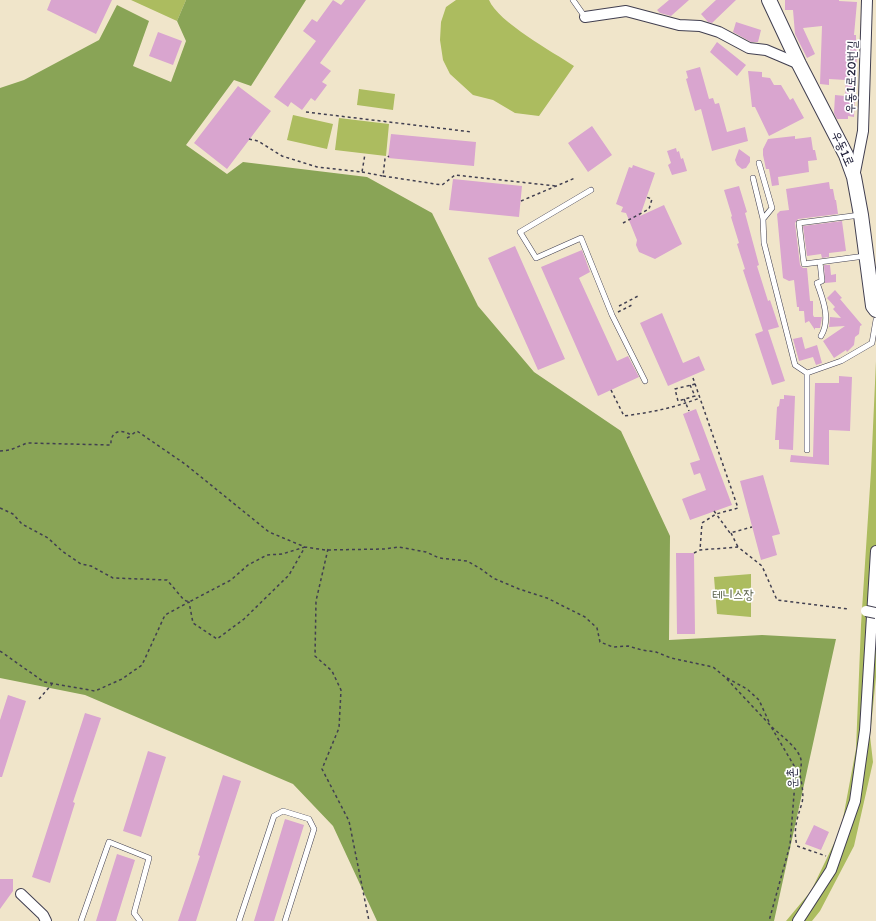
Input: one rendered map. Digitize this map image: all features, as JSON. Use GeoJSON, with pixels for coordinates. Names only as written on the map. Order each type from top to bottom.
{"type":"FeatureCollection","features":[{"type":"Feature","properties":{"kind":"street","name":"우동1로"},"geometry":{"type":"LineString","coordinates":[[769,0],[799,64],[846,155],[854,177],[868,256],[873,306],[876,310]]}},
{"type":"Feature","properties":{"kind":"street","name":"우동1로20번길"},"geometry":{"type":"LineString","coordinates":[[854,177],[863,131],[867,0]]}},
{"type":"Feature","properties":{"kind":"street"},"geometry":{"type":"LineString","coordinates":[[585,17],[626,11],[679,25],[700,26],[719,32],[749,48],[766,50],[799,64]]}},
{"type":"Feature","properties":{"kind":"street"},"geometry":{"type":"LineString","coordinates":[[798,921],[831,870],[855,801],[865,730],[876,551]]}},
{"type":"Feature","properties":{"kind":"street"},"geometry":{"type":"LineString","coordinates":[[866,611],[876,613]]}},
{"type":"Feature","properties":{"kind":"street"},"geometry":{"type":"LineString","coordinates":[[21,894],[46,921]]}},
{"type":"Feature","properties":{"kind":"lane"},"geometry":{"type":"LineString","coordinates":[[573,0],[585,17]]}},
{"type":"Feature","properties":{"kind":"lane"},"geometry":{"type":"LineString","coordinates":[[759,163],[772,208],[763,219]]}},
{"type":"Feature","properties":{"kind":"lane"},"geometry":{"type":"LineString","coordinates":[[753,178],[763,219],[764,243],[795,365],[807,374]]}},
{"type":"Feature","properties":{"kind":"lane"},"geometry":{"type":"LineString","coordinates":[[591,190],[520,232],[536,258],[581,238],[612,315],[645,381]]}},
{"type":"Feature","properties":{"kind":"lane"},"geometry":{"type":"LineString","coordinates":[[861,215],[799,223],[804,264],[868,256]]}},
{"type":"Feature","properties":{"kind":"lane"},"geometry":{"type":"LineString","coordinates":[[820,262],[822,281],[817,283],[825,304],[826,316],[825,330],[821,336]]}},
{"type":"Feature","properties":{"kind":"lane"},"geometry":{"type":"LineString","coordinates":[[807,374],[841,361],[872,343],[876,320]]}},
{"type":"Feature","properties":{"kind":"lane"},"geometry":{"type":"LineString","coordinates":[[807,374],[807,450]]}},
{"type":"Feature","properties":{"kind":"lane"},"geometry":{"type":"LineString","coordinates":[[239,921],[274,816],[283,811],[309,819],[314,829],[285,921]]}},
{"type":"Feature","properties":{"kind":"lane"},"geometry":{"type":"LineString","coordinates":[[81,921],[109,842],[149,858],[134,913],[140,921]]}},
{"type":"Feature","properties":{"kind":"path"},"geometry":{"type":"LineString","coordinates":[[306,112],[472,132]]}},
{"type":"Feature","properties":{"kind":"path"},"geometry":{"type":"LineString","coordinates":[[249,139],[258,141],[282,156],[317,167],[362,172],[442,185],[455,175],[556,186]]}},
{"type":"Feature","properties":{"kind":"path"},"geometry":{"type":"LineString","coordinates":[[362,172],[365,154]]}},
{"type":"Feature","properties":{"kind":"path"},"geometry":{"type":"LineString","coordinates":[[383,176],[385,160],[389,156]]}},
{"type":"Feature","properties":{"kind":"path"},"geometry":{"type":"LineString","coordinates":[[521,201],[575,178]]}},
{"type":"Feature","properties":{"kind":"path"},"geometry":{"type":"LineString","coordinates":[[622,223],[649,209],[652,200],[646,197]]}},
{"type":"Feature","properties":{"kind":"path"},"geometry":{"type":"LineString","coordinates":[[619,306],[640,295]]}},
{"type":"Feature","properties":{"kind":"path"},"geometry":{"type":"LineString","coordinates":[[621,310],[632,305]]}},
{"type":"Feature","properties":{"kind":"path"},"geometry":{"type":"LineString","coordinates":[[693,378],[738,508],[716,514],[702,523],[700,550]]}},
{"type":"Feature","properties":{"kind":"path"},"geometry":{"type":"LineString","coordinates":[[690,385],[695,396],[678,400],[674,389],[690,385],[695,384]]}},
{"type":"Feature","properties":{"kind":"path"},"geometry":{"type":"LineString","coordinates":[[611,390],[624,416],[676,407],[700,398]]}},
{"type":"Feature","properties":{"kind":"path"},"geometry":{"type":"LineString","coordinates":[[684,399],[689,411]]}},
{"type":"Feature","properties":{"kind":"path"},"geometry":{"type":"LineString","coordinates":[[0,450],[10,450],[27,443],[111,445],[110,439],[119,431],[123,430],[130,435]]}},
{"type":"Feature","properties":{"kind":"path"},"geometry":{"type":"LineString","coordinates":[[127,438],[137,432],[185,464],[269,532],[305,547],[326,550],[384,549],[399,547],[426,552],[439,558],[467,561],[493,578],[519,590],[547,598],[585,617],[597,628],[600,642],[613,647],[628,646],[656,652],[671,658],[713,667],[725,677],[770,724],[796,769],[790,845],[769,921]]}},
{"type":"Feature","properties":{"kind":"path"},"geometry":{"type":"LineString","coordinates":[[0,508],[13,514],[22,524],[48,538],[62,551],[81,564],[91,566],[113,578],[167,580],[184,600],[189,602]]}},
{"type":"Feature","properties":{"kind":"path"},"geometry":{"type":"LineString","coordinates":[[714,511],[738,547],[762,566],[778,600],[848,609]]}},
{"type":"Feature","properties":{"kind":"path"},"geometry":{"type":"LineString","coordinates":[[730,533],[752,527]]}},
{"type":"Feature","properties":{"kind":"path"},"geometry":{"type":"LineString","coordinates":[[0,651],[44,682],[95,692],[122,679],[142,665],[165,615],[231,580],[248,565],[267,554],[282,554],[305,547]]}},
{"type":"Feature","properties":{"kind":"path"},"geometry":{"type":"LineString","coordinates":[[189,602],[193,623],[217,639],[244,619],[289,575],[305,547]]}},
{"type":"Feature","properties":{"kind":"path"},"geometry":{"type":"LineString","coordinates":[[694,553],[700,550],[738,547]]}},
{"type":"Feature","properties":{"kind":"path"},"geometry":{"type":"LineString","coordinates":[[328,549],[316,601],[315,656],[332,671],[341,690],[339,728],[322,769],[350,821],[369,921]]}},
{"type":"Feature","properties":{"kind":"path","name":"운촌"},"geometry":{"type":"LineString","coordinates":[[725,677],[747,689],[759,700],[770,724],[792,745],[801,759],[800,774],[803,788],[802,802],[796,822],[795,836],[797,846],[835,859]]}},
{"type":"Feature","properties":{"kind":"path"},"geometry":{"type":"LineString","coordinates":[[39,699],[52,684]]}},
{"type":"Feature","properties":{"kind":"green space"},"geometry":{"type":"Polygon","coordinates":[[[131,0],[186,0],[177,21],[131,0]]]}},
{"type":"Feature","properties":{"kind":"green space"},"geometry":{"type":"Polygon","coordinates":[[[186,0],[306,0],[251,86],[234,80],[186,145],[227,174],[243,162],[367,177],[432,213],[478,306],[534,372],[621,431],[670,536],[669,640],[762,635],[836,639],[774,921],[377,921],[333,826],[293,784],[85,695],[0,678],[0,88],[24,80],[99,40],[117,5],[149,21],[133,66],[171,82],[186,41],[177,21],[186,0]]]}},
{"type":"Feature","properties":{"kind":"green space"},"geometry":{"type":"Polygon","coordinates":[[[456,0],[489,0],[494,9],[514,27],[574,66],[539,116],[515,113],[493,100],[473,95],[450,74],[443,60],[440,40],[441,22],[446,7],[456,0]]]}},
{"type":"Feature","properties":{"kind":"green space"},"geometry":{"type":"Polygon","coordinates":[[[359,89],[395,94],[393,110],[357,105],[359,89]]]}},
{"type":"Feature","properties":{"kind":"green space"},"geometry":{"type":"Polygon","coordinates":[[[293,115],[333,124],[327,149],[287,140],[293,115]]]}},
{"type":"Feature","properties":{"kind":"green space"},"geometry":{"type":"Polygon","coordinates":[[[339,118],[389,124],[386,156],[335,150],[339,118]]]}},
{"type":"Feature","properties":{"kind":"green space"},"geometry":{"type":"Polygon","coordinates":[[[876,361],[876,677],[870,736],[873,762],[854,846],[820,911],[812,921],[786,921],[811,891],[841,829],[856,749],[861,625],[871,471],[876,361]]]}},
{"type":"Feature","properties":{"kind":"green space","name":"테니스장"},"geometry":{"type":"Polygon","coordinates":[[[751,574],[751,617],[717,614],[714,577],[751,574]]]}},
{"type":"Feature","properties":{"kind":"building"},"geometry":{"type":"Polygon","coordinates":[[[51,0],[112,0],[96,34],[47,10],[51,0]]]}},
{"type":"Feature","properties":{"kind":"building"},"geometry":{"type":"Polygon","coordinates":[[[333,0],[341,5],[345,0],[366,0],[320,63],[331,71],[322,82],[327,85],[315,101],[311,98],[302,110],[291,102],[288,107],[274,97],[316,41],[303,31],[312,19],[317,22],[333,0]]]}},
{"type":"Feature","properties":{"kind":"building"},"geometry":{"type":"Polygon","coordinates":[[[669,0],[689,0],[671,16],[660,13],[657,10],[669,0]]]}},
{"type":"Feature","properties":{"kind":"building"},"geometry":{"type":"Polygon","coordinates":[[[716,0],[736,0],[712,23],[708,22],[701,14],[716,0]]]}},
{"type":"Feature","properties":{"kind":"building"},"geometry":{"type":"Polygon","coordinates":[[[785,0],[839,0],[857,2],[854,35],[856,35],[857,50],[854,117],[848,116],[848,119],[837,119],[834,113],[835,95],[845,96],[846,80],[829,79],[829,85],[820,84],[822,26],[803,28],[815,54],[807,58],[795,34],[793,10],[785,10],[785,0]]]}},
{"type":"Feature","properties":{"kind":"building"},"geometry":{"type":"Polygon","coordinates":[[[736,22],[761,30],[758,42],[751,42],[733,32],[736,22]]]}},
{"type":"Feature","properties":{"kind":"building"},"geometry":{"type":"Polygon","coordinates":[[[158,32],[182,41],[173,65],[149,56],[158,32]]]}},
{"type":"Feature","properties":{"kind":"building"},"geometry":{"type":"Polygon","coordinates":[[[717,42],[746,65],[737,76],[710,52],[717,42]]]}},
{"type":"Feature","properties":{"kind":"building"},"geometry":{"type":"Polygon","coordinates":[[[700,67],[709,99],[713,98],[715,104],[719,103],[727,132],[745,127],[748,141],[712,151],[701,109],[695,111],[686,79],[688,78],[686,71],[700,67]]]}},
{"type":"Feature","properties":{"kind":"building"},"geometry":{"type":"Polygon","coordinates":[[[748,71],[762,72],[762,77],[770,78],[774,85],[781,85],[790,100],[793,98],[804,118],[769,136],[755,107],[752,107],[748,71]]]}},
{"type":"Feature","properties":{"kind":"building"},"geometry":{"type":"Polygon","coordinates":[[[238,86],[271,111],[227,169],[194,143],[238,86]]]}},
{"type":"Feature","properties":{"kind":"building"},"geometry":{"type":"Polygon","coordinates":[[[592,126],[612,155],[588,172],[568,143],[592,126]]]}},
{"type":"Feature","properties":{"kind":"building"},"geometry":{"type":"Polygon","coordinates":[[[391,134],[476,142],[474,166],[388,158],[391,134]]]}},
{"type":"Feature","properties":{"kind":"building"},"geometry":{"type":"Polygon","coordinates":[[[795,136],[795,139],[811,137],[813,150],[815,150],[817,160],[808,161],[809,172],[778,177],[779,185],[772,186],[769,169],[766,169],[763,149],[768,139],[795,136]]]}},
{"type":"Feature","properties":{"kind":"building"},"geometry":{"type":"Polygon","coordinates":[[[676,148],[677,152],[679,151],[681,159],[683,158],[687,171],[672,175],[668,165],[671,163],[667,151],[676,148]]]}},
{"type":"Feature","properties":{"kind":"building"},"geometry":{"type":"Polygon","coordinates":[[[739,149],[750,157],[750,162],[746,168],[742,169],[737,165],[735,160],[739,149]]]}},
{"type":"Feature","properties":{"kind":"building"},"geometry":{"type":"Polygon","coordinates":[[[633,165],[655,173],[640,216],[664,205],[682,244],[655,259],[639,252],[636,245],[637,240],[626,213],[621,212],[623,207],[616,204],[629,167],[632,168],[633,165]]]}},
{"type":"Feature","properties":{"kind":"building"},"geometry":{"type":"Polygon","coordinates":[[[453,179],[522,186],[519,217],[449,210],[453,179]]]}},
{"type":"Feature","properties":{"kind":"building"},"geometry":{"type":"Polygon","coordinates":[[[829,182],[830,189],[833,189],[838,214],[798,219],[795,223],[800,265],[803,268],[807,268],[810,301],[813,301],[813,315],[814,317],[822,317],[820,328],[815,328],[815,330],[809,321],[805,323],[804,311],[799,311],[799,307],[797,307],[794,280],[789,281],[783,278],[777,214],[780,211],[789,210],[786,189],[829,182]]]}},
{"type":"Feature","properties":{"kind":"building"},"geometry":{"type":"Polygon","coordinates":[[[739,186],[747,212],[745,213],[759,265],[757,266],[768,301],[770,300],[779,327],[768,330],[785,381],[772,385],[755,334],[763,331],[743,270],[745,269],[737,244],[739,243],[724,190],[739,186]]]}},
{"type":"Feature","properties":{"kind":"building"},"geometry":{"type":"Polygon","coordinates":[[[842,221],[846,251],[829,253],[829,257],[822,258],[821,254],[807,256],[803,226],[842,221]]]}},
{"type":"Feature","properties":{"kind":"building"},"geometry":{"type":"Polygon","coordinates":[[[515,246],[565,359],[538,370],[488,258],[515,246]]]}},
{"type":"Feature","properties":{"kind":"building"},"geometry":{"type":"Polygon","coordinates":[[[582,250],[590,272],[579,278],[617,361],[628,356],[639,377],[598,396],[541,267],[582,250]]]}},
{"type":"Feature","properties":{"kind":"building"},"geometry":{"type":"Polygon","coordinates":[[[824,265],[830,265],[831,275],[836,274],[836,282],[825,283],[824,265]]]}},
{"type":"Feature","properties":{"kind":"building"},"geometry":{"type":"Polygon","coordinates":[[[835,290],[842,298],[840,299],[862,325],[860,326],[859,334],[855,337],[854,345],[847,352],[846,350],[834,358],[823,341],[845,326],[829,327],[830,317],[841,318],[833,309],[835,307],[827,298],[835,290]]]}},
{"type":"Feature","properties":{"kind":"building"},"geometry":{"type":"Polygon","coordinates":[[[662,313],[683,363],[699,356],[705,370],[668,386],[640,323],[662,313]]]}},
{"type":"Feature","properties":{"kind":"building"},"geometry":{"type":"Polygon","coordinates":[[[802,337],[805,349],[817,345],[822,363],[816,365],[813,357],[799,361],[793,339],[802,337]]]}},
{"type":"Feature","properties":{"kind":"building"},"geometry":{"type":"Polygon","coordinates":[[[839,376],[852,377],[850,431],[829,430],[829,465],[790,462],[791,455],[813,457],[815,383],[839,383],[839,376]]]}},
{"type":"Feature","properties":{"kind":"building"},"geometry":{"type":"Polygon","coordinates":[[[784,395],[795,396],[793,450],[779,449],[779,440],[775,440],[777,407],[779,406],[780,399],[784,399],[784,395]]]}},
{"type":"Feature","properties":{"kind":"building"},"geometry":{"type":"Polygon","coordinates":[[[696,409],[732,505],[690,520],[682,499],[706,490],[700,473],[694,475],[690,463],[700,460],[683,414],[696,409]]]}},
{"type":"Feature","properties":{"kind":"building"},"geometry":{"type":"Polygon","coordinates":[[[763,475],[780,534],[772,536],[777,555],[761,560],[740,481],[763,475]]]}},
{"type":"Feature","properties":{"kind":"building"},"geometry":{"type":"Polygon","coordinates":[[[676,553],[694,553],[695,634],[677,634],[676,553]]]}},
{"type":"Feature","properties":{"kind":"building"},"geometry":{"type":"Polygon","coordinates":[[[8,695],[26,701],[2,777],[0,777],[0,720],[8,695]]]}},
{"type":"Feature","properties":{"kind":"building"},"geometry":{"type":"Polygon","coordinates":[[[85,713],[101,718],[73,802],[75,803],[50,883],[32,877],[85,713]]]}},
{"type":"Feature","properties":{"kind":"building"},"geometry":{"type":"Polygon","coordinates":[[[148,751],[166,757],[141,837],[123,831],[148,751]]]}},
{"type":"Feature","properties":{"kind":"building"},"geometry":{"type":"Polygon","coordinates":[[[223,775],[241,781],[196,921],[178,921],[200,856],[198,855],[223,775]]]}},
{"type":"Feature","properties":{"kind":"building"},"geometry":{"type":"Polygon","coordinates":[[[285,819],[304,825],[274,921],[254,921],[285,819]]]}},
{"type":"Feature","properties":{"kind":"building"},"geometry":{"type":"Polygon","coordinates":[[[814,825],[829,832],[821,850],[805,844],[814,825]]]}},
{"type":"Feature","properties":{"kind":"building"},"geometry":{"type":"Polygon","coordinates":[[[117,854],[135,860],[116,921],[96,921],[117,854]]]}},
{"type":"Feature","properties":{"kind":"building"},"geometry":{"type":"Polygon","coordinates":[[[0,879],[13,879],[13,891],[0,909],[0,879]]]}}]}
